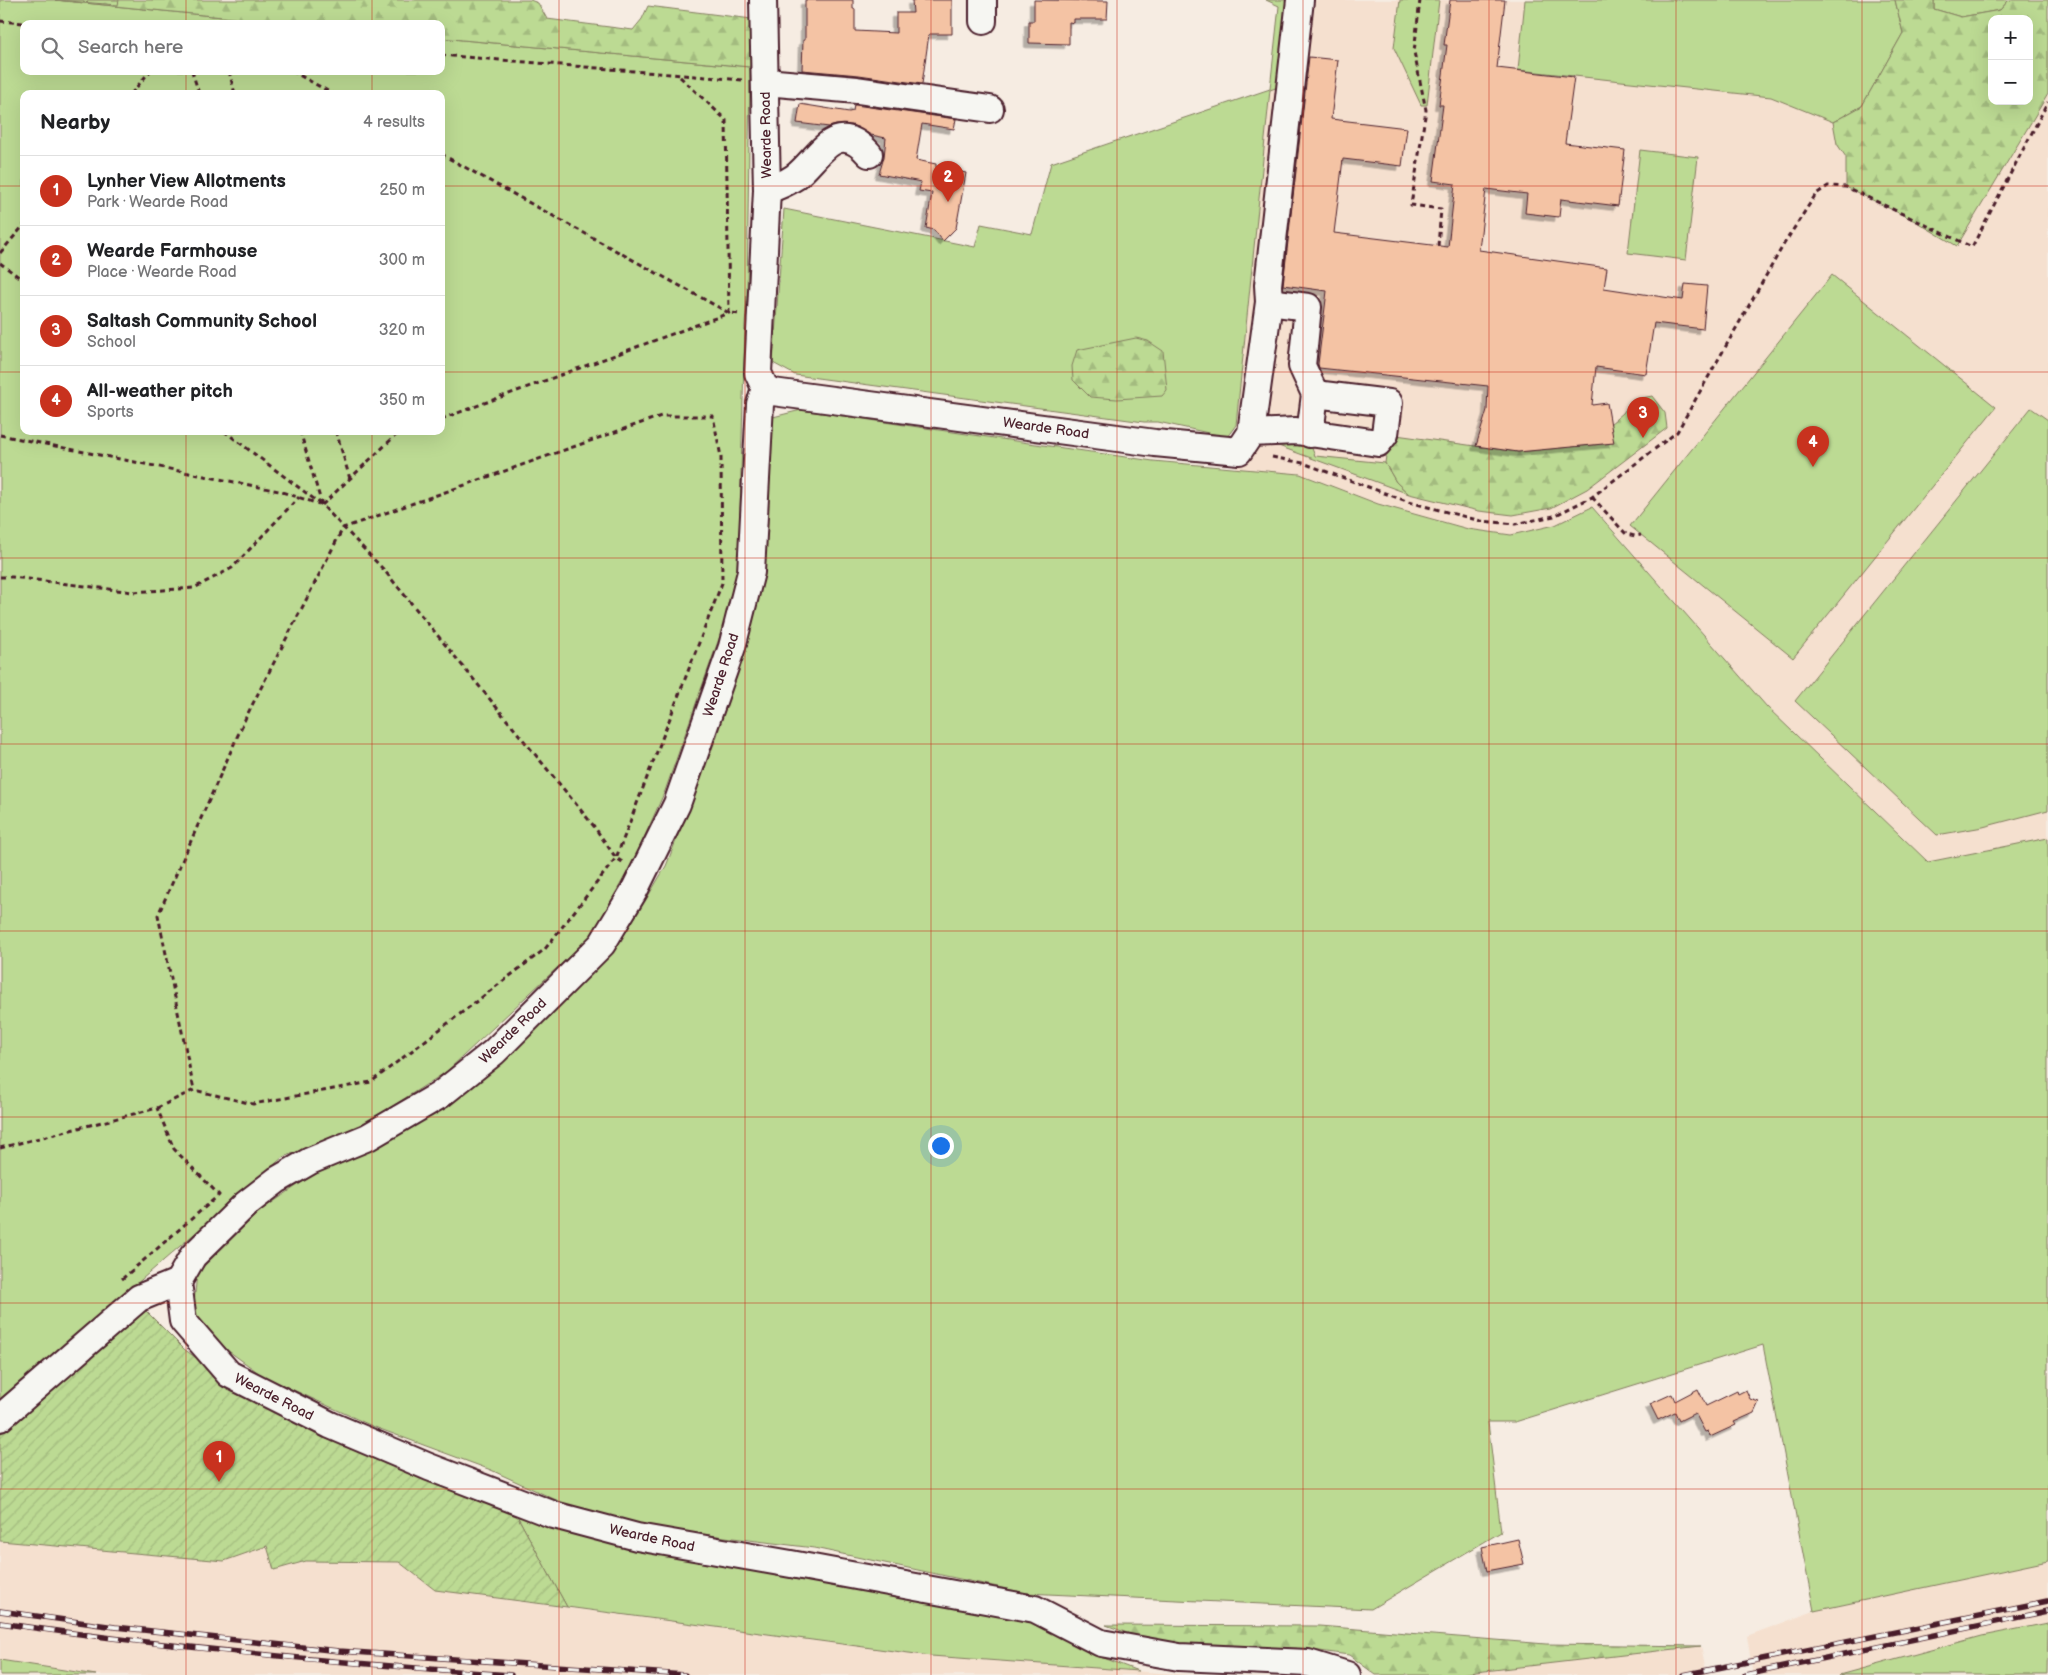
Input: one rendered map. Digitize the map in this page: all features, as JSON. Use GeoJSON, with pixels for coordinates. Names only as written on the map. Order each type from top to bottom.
{"type":"FeatureCollection","features":[{"type":"Feature","properties":{"kind":"street","name":"Wearde Road"},"geometry":{"type":"LineString","coordinates":[[764,0],[766,190],[758,373],[766,388],[773,392],[1145,442],[1245,442],[1296,432],[1378,443],[1385,434],[1389,403],[1315,394]]}},
{"type":"Feature","properties":{"kind":"street"},"geometry":{"type":"LineString","coordinates":[[1245,442],[1261,360],[1269,302],[1268,285],[1300,0]]}},
{"type":"Feature","properties":{"kind":"street"},"geometry":{"type":"LineString","coordinates":[[765,82],[856,90],[990,109]]}},
{"type":"Feature","properties":{"kind":"street"},"geometry":{"type":"LineString","coordinates":[[766,190],[783,184],[796,176],[829,142],[846,140],[860,144],[869,154]]}},
{"type":"Feature","properties":{"kind":"street"},"geometry":{"type":"LineString","coordinates":[[1269,302],[1308,307],[1302,366],[1315,394],[1310,434]]}},
{"type":"Feature","properties":{"kind":"street"},"geometry":{"type":"LineString","coordinates":[[1261,360],[1302,366]]}},
{"type":"Feature","properties":{"kind":"street","name":"Wearde Road"},"geometry":{"type":"LineString","coordinates":[[766,388],[760,404],[751,572],[732,647],[677,804],[642,876],[602,944],[494,1052],[440,1095],[368,1137],[310,1160],[277,1180],[246,1204],[193,1256],[178,1282],[183,1321],[229,1374],[330,1425],[429,1467],[554,1515],[637,1537],[800,1565],[1035,1610],[1101,1643],[1179,1657],[1308,1663],[1347,1675]]}},
{"type":"Feature","properties":{"kind":"street"},"geometry":{"type":"LineString","coordinates":[[0,1418],[139,1298],[178,1282]]}},
{"type":"Feature","properties":{"kind":"path"},"geometry":{"type":"LineString","coordinates":[[1420,0],[1414,52],[1426,110],[1410,205],[1441,209],[1438,246]]}},
{"type":"Feature","properties":{"kind":"path"},"geometry":{"type":"LineString","coordinates":[[0,21],[20,23]]}},
{"type":"Feature","properties":{"kind":"path"},"geometry":{"type":"LineString","coordinates":[[445,55],[765,82]]}},
{"type":"Feature","properties":{"kind":"path"},"geometry":{"type":"LineString","coordinates":[[134,90],[147,75]]}},
{"type":"Feature","properties":{"kind":"path"},"geometry":{"type":"LineString","coordinates":[[193,75],[197,90]]}},
{"type":"Feature","properties":{"kind":"path"},"geometry":{"type":"LineString","coordinates":[[230,75],[234,90]]}},
{"type":"Feature","properties":{"kind":"path"},"geometry":{"type":"LineString","coordinates":[[299,75],[326,90]]}},
{"type":"Feature","properties":{"kind":"path"},"geometry":{"type":"LineString","coordinates":[[678,75],[726,120],[729,313]]}},
{"type":"Feature","properties":{"kind":"path"},"geometry":{"type":"LineString","coordinates":[[1245,442],[1408,502],[1481,521],[1515,524],[1554,516],[1592,497],[1678,432],[1784,244],[1816,194],[1828,186],[1846,187],[1972,247],[2048,102]]}},
{"type":"Feature","properties":{"kind":"path"},"geometry":{"type":"LineString","coordinates":[[445,156],[729,313],[761,317]]}},
{"type":"Feature","properties":{"kind":"path"},"geometry":{"type":"LineString","coordinates":[[0,254],[20,229]]}},
{"type":"Feature","properties":{"kind":"path"},"geometry":{"type":"LineString","coordinates":[[0,263],[20,277]]}},
{"type":"Feature","properties":{"kind":"path"},"geometry":{"type":"LineString","coordinates":[[445,418],[729,313]]}},
{"type":"Feature","properties":{"kind":"path"},"geometry":{"type":"LineString","coordinates":[[0,1148],[157,1108],[194,1090],[253,1104],[371,1082],[545,949],[616,858],[722,583],[721,457],[713,416],[661,416],[343,528],[246,717],[158,915],[194,1090]]}},
{"type":"Feature","properties":{"kind":"path"},"geometry":{"type":"LineString","coordinates":[[0,435],[269,489],[322,505]]}},
{"type":"Feature","properties":{"kind":"path"},"geometry":{"type":"LineString","coordinates":[[229,435],[322,505],[384,570],[593,825],[616,858],[642,876]]}},
{"type":"Feature","properties":{"kind":"path"},"geometry":{"type":"LineString","coordinates":[[301,435],[322,505]]}},
{"type":"Feature","properties":{"kind":"path"},"geometry":{"type":"LineString","coordinates":[[337,435],[350,479]]}},
{"type":"Feature","properties":{"kind":"path"},"geometry":{"type":"LineString","coordinates":[[322,505],[396,435]]}},
{"type":"Feature","properties":{"kind":"path"},"geometry":{"type":"LineString","coordinates":[[1592,497],[1626,534],[1641,535]]}},
{"type":"Feature","properties":{"kind":"path"},"geometry":{"type":"LineString","coordinates":[[0,577],[133,592],[194,588],[232,568],[299,498]]}},
{"type":"Feature","properties":{"kind":"path"},"geometry":{"type":"LineString","coordinates":[[157,1108],[174,1150],[218,1195]]}},
{"type":"Feature","properties":{"kind":"shaded area"},"geometry":{"type":"Polygon","coordinates":[[[1266,0],[2048,0],[2048,838],[1928,862],[1767,707],[1593,507],[1555,525],[1511,535],[1468,529],[1378,504],[1300,474],[1235,468],[1239,451],[1236,425],[1279,6],[1266,0]]]}},
{"type":"Feature","properties":{"kind":"shaded area"},"geometry":{"type":"Polygon","coordinates":[[[0,1541],[224,1561],[268,1545],[274,1570],[306,1561],[399,1562],[435,1590],[931,1656],[1187,1675],[96,1675],[0,1660],[0,1541]]]}},
{"type":"Feature","properties":{"kind":"shaded area"},"geometry":{"type":"Polygon","coordinates":[[[2048,1561],[2048,1623],[1982,1636],[1839,1675],[1753,1675],[1747,1636],[1814,1611],[2048,1561]]]}},
{"type":"Feature","properties":{"kind":"shaded area"},"geometry":{"type":"Polygon","coordinates":[[[1701,1646],[1707,1675],[1450,1675],[1701,1646]]]}},
{"type":"Feature","properties":{"kind":"green space"},"geometry":{"type":"Polygon","coordinates":[[[0,0],[55,0],[252,20],[20,20],[20,75],[445,75],[445,38],[750,67],[747,298],[738,585],[665,791],[634,860],[592,935],[446,1072],[355,1130],[283,1157],[0,1402],[0,0]]]}},
{"type":"Feature","properties":{"kind":"green space"},"geometry":{"type":"Polygon","coordinates":[[[55,0],[530,0],[538,3],[547,19],[633,30],[642,19],[648,6],[752,19],[750,67],[445,38],[445,20],[252,20],[55,0]]]}},
{"type":"Feature","properties":{"kind":"green space"},"geometry":{"type":"Polygon","coordinates":[[[55,0],[119,0],[118,5],[55,0]]]}},
{"type":"Feature","properties":{"kind":"green space"},"geometry":{"type":"Polygon","coordinates":[[[1266,0],[1288,0],[1281,86],[1270,90],[1236,425],[1227,437],[1158,422],[1144,422],[795,375],[773,363],[784,209],[975,247],[981,224],[1032,234],[1051,163],[1270,89],[1279,6],[1266,0]]]}},
{"type":"Feature","properties":{"kind":"green space"},"geometry":{"type":"Polygon","coordinates":[[[1400,0],[1439,0],[1427,105],[1421,105],[1394,48],[1400,0]]]}},
{"type":"Feature","properties":{"kind":"green space"},"geometry":{"type":"Polygon","coordinates":[[[1525,0],[1895,0],[1903,33],[1862,106],[1833,122],[1771,97],[1518,70],[1525,0]]]}},
{"type":"Feature","properties":{"kind":"green space"},"geometry":{"type":"Polygon","coordinates":[[[1895,0],[1934,0],[1934,9],[1961,17],[2000,10],[2009,0],[2048,0],[2048,94],[1957,246],[1915,221],[1846,187],[1846,157],[1837,144],[1833,122],[1862,106],[1903,33],[1895,0]]]}},
{"type":"Feature","properties":{"kind":"green space"},"geometry":{"type":"Polygon","coordinates":[[[1934,0],[2009,0],[2000,10],[1961,17],[1934,9],[1934,0]]]}},
{"type":"Feature","properties":{"kind":"green space"},"geometry":{"type":"Polygon","coordinates":[[[1640,150],[1698,157],[1686,260],[1628,253],[1640,150]]]}},
{"type":"Feature","properties":{"kind":"green space"},"geometry":{"type":"Polygon","coordinates":[[[1832,275],[1996,407],[1793,658],[1630,526],[1832,275]]]}},
{"type":"Feature","properties":{"kind":"green space"},"geometry":{"type":"Polygon","coordinates":[[[1136,338],[1148,341],[1163,351],[1167,390],[1162,396],[1117,399],[1090,397],[1073,380],[1072,366],[1077,350],[1136,338]]]}},
{"type":"Feature","properties":{"kind":"green space"},"geometry":{"type":"Polygon","coordinates":[[[1652,396],[1665,413],[1667,428],[1587,489],[1551,508],[1513,515],[1479,511],[1409,494],[1396,482],[1385,463],[1389,434],[1518,452],[1613,443],[1610,424],[1623,413],[1632,400],[1652,396]]]}},
{"type":"Feature","properties":{"kind":"green space"},"geometry":{"type":"Polygon","coordinates":[[[2031,408],[2048,420],[2048,810],[1983,827],[1937,835],[1795,701],[2031,408]]]}},
{"type":"Feature","properties":{"kind":"green space"},"geometry":{"type":"Polygon","coordinates":[[[801,410],[1153,461],[1300,474],[1378,504],[1468,529],[1511,535],[1555,525],[1592,507],[1767,707],[1928,862],[2048,838],[2048,1561],[1814,1611],[1763,1345],[1515,1422],[1488,1422],[1501,1532],[1371,1609],[1026,1593],[814,1548],[660,1529],[580,1511],[491,1470],[372,1426],[263,1376],[212,1339],[193,1313],[197,1273],[260,1211],[324,1167],[425,1119],[488,1073],[615,947],[638,913],[666,866],[717,736],[757,593],[765,531],[773,417],[801,410]]]}},
{"type":"Feature","properties":{"kind":"green space"},"geometry":{"type":"Polygon","coordinates":[[[1309,441],[1315,456],[1385,463],[1396,482],[1409,494],[1273,444],[1309,441]]]}},
{"type":"Feature","properties":{"kind":"green space"},"geometry":{"type":"Polygon","coordinates":[[[144,1309],[184,1349],[260,1405],[360,1451],[515,1512],[567,1607],[435,1590],[399,1562],[306,1561],[274,1570],[267,1546],[224,1561],[0,1541],[0,1434],[144,1309]]]}},
{"type":"Feature","properties":{"kind":"green space"},"geometry":{"type":"Polygon","coordinates":[[[515,1512],[1024,1616],[1096,1655],[1138,1671],[931,1656],[567,1607],[515,1512]]]}},
{"type":"Feature","properties":{"kind":"green space"},"geometry":{"type":"Polygon","coordinates":[[[2048,1623],[2047,1675],[1839,1675],[1982,1636],[2048,1623]]]}},
{"type":"Feature","properties":{"kind":"green space"},"geometry":{"type":"Polygon","coordinates":[[[1106,1625],[1319,1626],[1546,1644],[1701,1646],[1450,1675],[1376,1675],[1349,1655],[1305,1649],[1154,1643],[1106,1625]]]}},
{"type":"Feature","properties":{"kind":"green space"},"geometry":{"type":"Polygon","coordinates":[[[0,1660],[96,1675],[0,1675],[0,1660]]]}},
{"type":"Feature","properties":{"kind":"building"},"geometry":{"type":"Polygon","coordinates":[[[805,0],[853,0],[855,31],[896,33],[896,13],[913,13],[912,0],[952,0],[952,34],[929,34],[922,84],[859,75],[802,70],[803,40],[805,40],[805,0]]]}},
{"type":"Feature","properties":{"kind":"building"},"geometry":{"type":"Polygon","coordinates":[[[1034,0],[1108,1],[1107,19],[1074,19],[1074,23],[1069,22],[1069,44],[1029,43],[1029,21],[1034,21],[1034,0]]]}},
{"type":"Feature","properties":{"kind":"building"},"geometry":{"type":"Polygon","coordinates":[[[1450,0],[1505,0],[1497,68],[1574,77],[1565,143],[1625,150],[1618,206],[1561,199],[1559,217],[1525,213],[1527,194],[1486,189],[1479,250],[1607,268],[1604,288],[1683,300],[1685,284],[1707,286],[1703,329],[1654,323],[1646,374],[1596,367],[1592,405],[1607,403],[1614,443],[1518,452],[1476,446],[1487,410],[1488,386],[1319,368],[1327,291],[1283,285],[1309,57],[1338,60],[1331,119],[1407,128],[1402,166],[1343,159],[1334,233],[1448,247],[1455,184],[1433,181],[1443,105],[1439,105],[1447,45],[1444,45],[1450,0]]]}},
{"type":"Feature","properties":{"kind":"building"},"geometry":{"type":"Polygon","coordinates":[[[800,104],[849,112],[853,111],[855,105],[956,119],[954,129],[922,124],[916,160],[936,164],[936,167],[966,173],[956,228],[943,241],[934,230],[926,228],[932,193],[919,191],[921,182],[879,174],[884,157],[886,138],[871,135],[852,125],[829,127],[797,123],[800,104]]]}},
{"type":"Feature","properties":{"kind":"building"},"geometry":{"type":"Polygon","coordinates":[[[1698,1389],[1706,1406],[1737,1391],[1738,1394],[1746,1390],[1750,1399],[1759,1402],[1754,1413],[1734,1422],[1736,1425],[1710,1437],[1708,1431],[1705,1432],[1695,1413],[1679,1421],[1675,1412],[1658,1420],[1650,1404],[1672,1394],[1675,1401],[1698,1389]]]}},
{"type":"Feature","properties":{"kind":"building"},"geometry":{"type":"Polygon","coordinates":[[[1518,1539],[1524,1564],[1487,1571],[1482,1547],[1518,1539]]]}},
{"type":"Feature","properties":{"kind":"railway"},"geometry":{"type":"LineString","coordinates":[[1683,1675],[2048,1601]]}},
{"type":"Feature","properties":{"kind":"railway"},"geometry":{"type":"LineString","coordinates":[[0,1611],[115,1627],[339,1651],[685,1675]]}},
{"type":"Feature","properties":{"kind":"railway"},"geometry":{"type":"LineString","coordinates":[[1745,1675],[2048,1611]]}},
{"type":"Feature","properties":{"kind":"railway"},"geometry":{"type":"LineString","coordinates":[[0,1623],[255,1654],[511,1675]]}},
{"type":"Feature","properties":{"kind":"place","name":"Wearde Farmhouse"},"geometry":{"type":"Point","coordinates":[948,202]}},
{"type":"Feature","properties":{"kind":"place","name":"Saltash Community School"},"geometry":{"type":"Point","coordinates":[1643,438]}},
{"type":"Feature","properties":{"kind":"place","name":"All-weather pitch"},"geometry":{"type":"Point","coordinates":[1813,467]}},
{"type":"Feature","properties":{"kind":"place","name":"Lynher View Allotments"},"geometry":{"type":"Point","coordinates":[219,1482]}}]}
